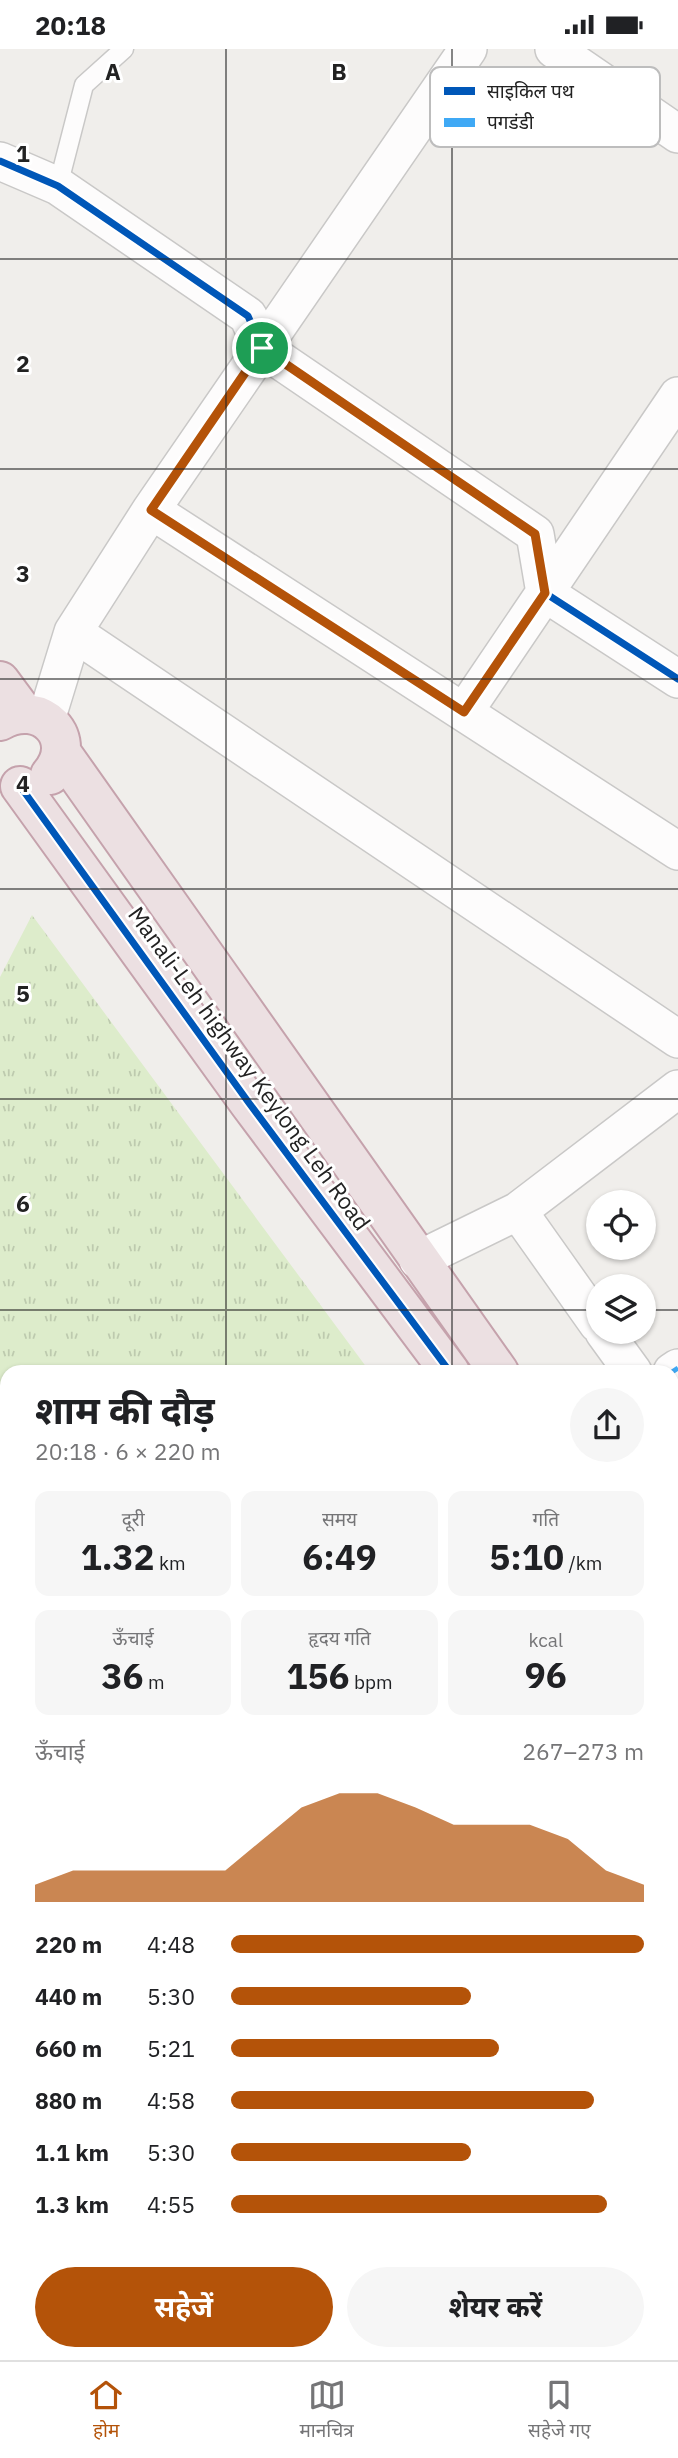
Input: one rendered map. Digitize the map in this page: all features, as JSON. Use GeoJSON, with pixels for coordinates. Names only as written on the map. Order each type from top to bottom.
{"type":"FeatureCollection","features":[{"type":"Feature","properties":{"kind":"highway","name":"Manali-Leh highway Keylong Leh Road"},"geometry":{"type":"LineString","coordinates":[[0,681],[494,1365]]}},
{"type":"Feature","properties":{"kind":"highway"},"geometry":{"type":"LineString","coordinates":[[10,781],[43,781],[58,764],[32,726]]}},
{"type":"Feature","properties":{"kind":"highway","name":"Manali-Leh highway Keylong Leh Road"},"geometry":{"type":"LineString","coordinates":[[10,781],[445,1365]]}},
{"type":"Feature","properties":{"kind":"street"},"geometry":{"type":"LineString","coordinates":[[456,67],[468,49]]}},
{"type":"Feature","properties":{"kind":"street"},"geometry":{"type":"LineString","coordinates":[[554,49],[580,67]]}},
{"type":"Feature","properties":{"kind":"street"},"geometry":{"type":"LineString","coordinates":[[32,726],[72,632],[151,510],[430,104]]}},
{"type":"Feature","properties":{"kind":"street"},"geometry":{"type":"LineString","coordinates":[[660,122],[678,134]]}},
{"type":"Feature","properties":{"kind":"street"},"geometry":{"type":"LineString","coordinates":[[0,161],[58,186],[248,316],[262,348],[535,534],[545,593],[678,679]]}},
{"type":"Feature","properties":{"kind":"street"},"geometry":{"type":"LineString","coordinates":[[464,712],[678,396]]}},
{"type":"Feature","properties":{"kind":"street"},"geometry":{"type":"LineString","coordinates":[[151,510],[676,847]]}},
{"type":"Feature","properties":{"kind":"street"},"geometry":{"type":"LineString","coordinates":[[72,632],[678,1039]]}},
{"type":"Feature","properties":{"kind":"street"},"geometry":{"type":"LineString","coordinates":[[418,1260],[518,1211],[678,1089]]}},
{"type":"Feature","properties":{"kind":"street"},"geometry":{"type":"LineString","coordinates":[[518,1211],[586,1307]]}},
{"type":"Feature","properties":{"kind":"street"},"geometry":{"type":"LineString","coordinates":[[613,1344],[628,1365]]}},
{"type":"Feature","properties":{"kind":"lane"},"geometry":{"type":"LineString","coordinates":[[58,186],[84,85],[124,49]]}},
{"type":"Feature","properties":{"kind":"green space"},"geometry":{"type":"Polygon","coordinates":[[[32,915],[365,1365],[0,1365],[0,977],[32,915]]]}},
{"type":"Feature","properties":{"kind":"cycle path"},"geometry":{"type":"LineString","coordinates":[[0,161],[58,186],[248,316],[262,348],[535,534],[545,593],[678,679]]}},
{"type":"Feature","properties":{"kind":"cycle path"},"geometry":{"type":"LineString","coordinates":[[20,786],[249,1103],[445,1365]]}},
{"type":"Feature","properties":{"kind":"route"},"geometry":{"type":"LineString","coordinates":[[262,348],[535,534],[545,593],[464,712],[151,510],[262,348]]}}]}
